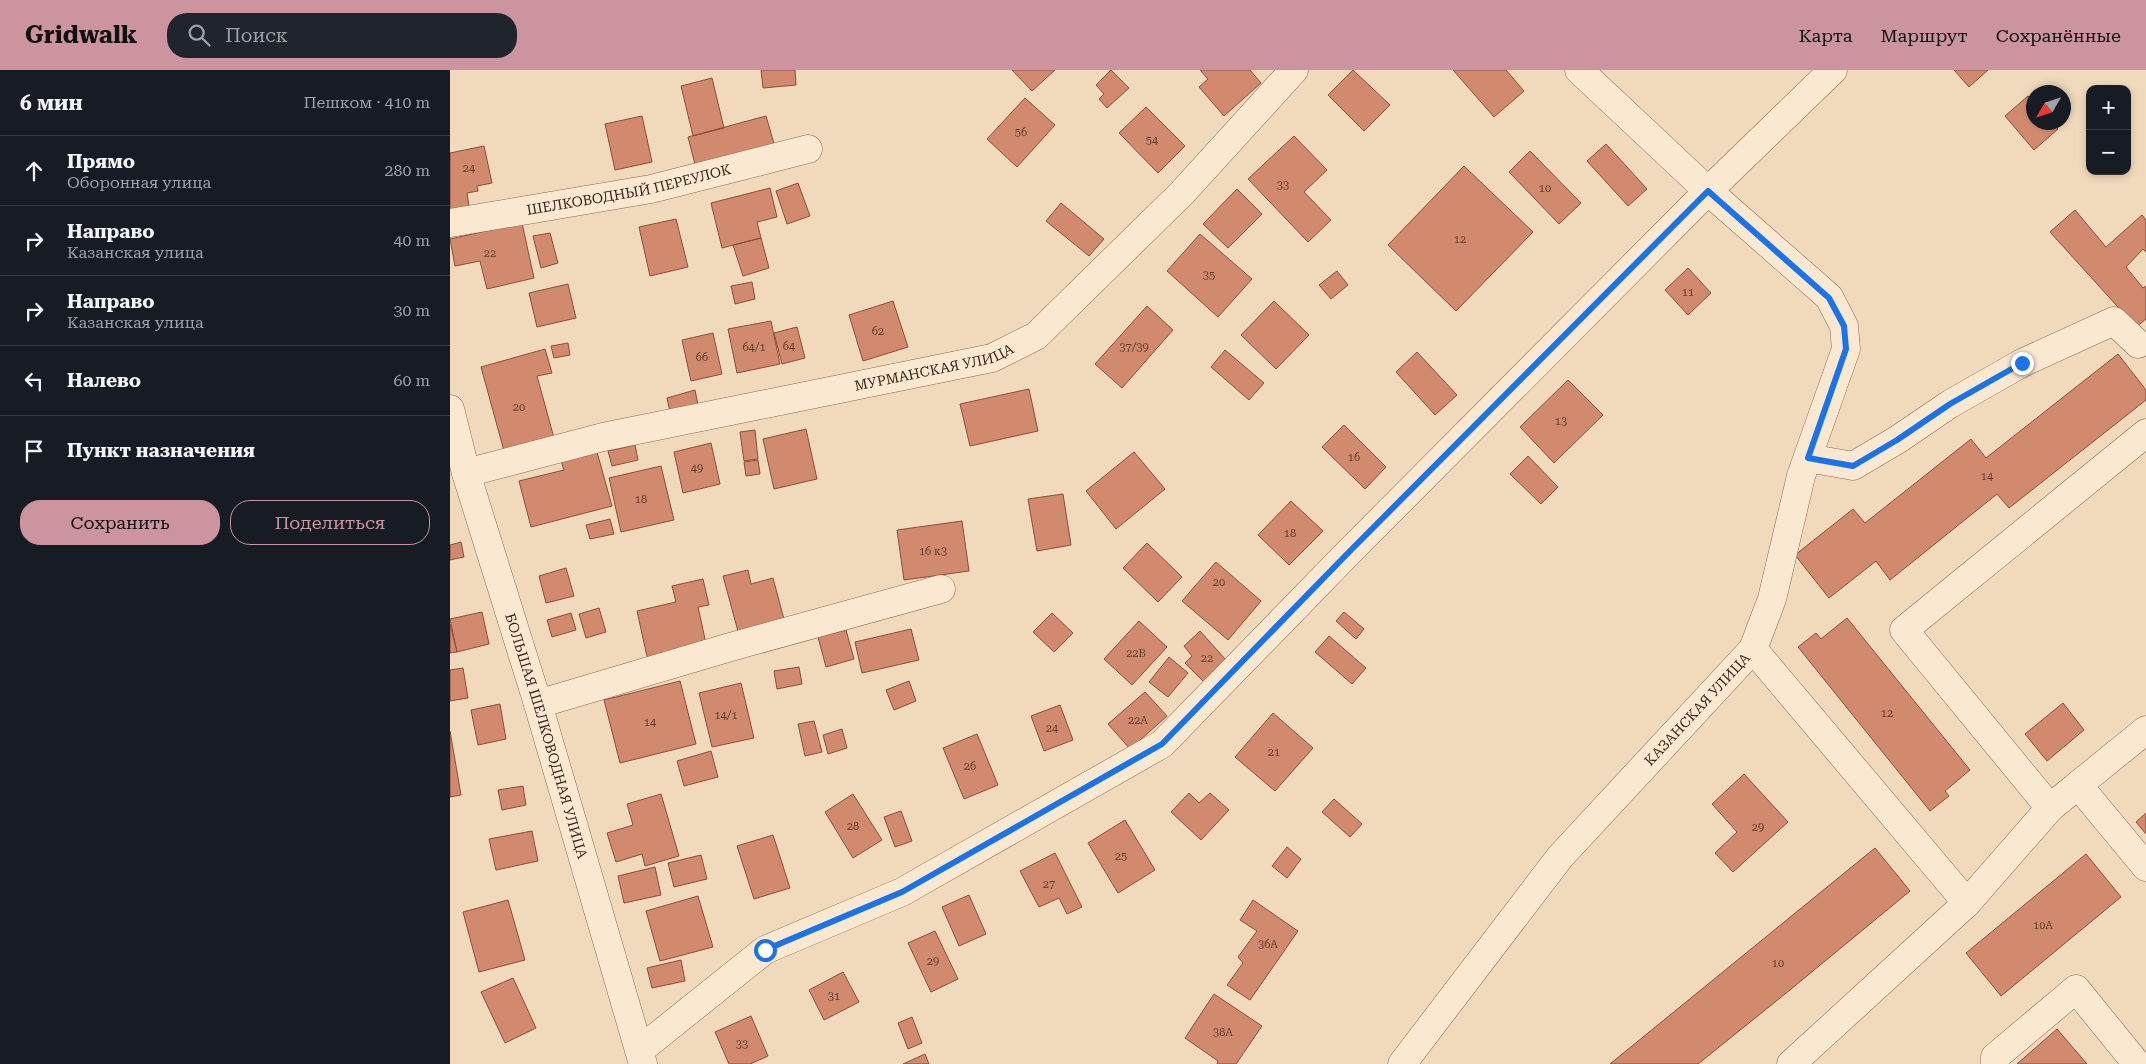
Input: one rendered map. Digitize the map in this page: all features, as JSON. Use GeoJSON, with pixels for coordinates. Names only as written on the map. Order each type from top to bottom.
{"type":"FeatureCollection","features":[{"type":"Feature","properties":{"kind":"street","name":"МУРМАНСКАЯ УЛИЦА"},"geometry":{"type":"LineString","coordinates":[[466,473],[603,437],[992,358],[1036,336],[1182,193],[1294,70]]}},
{"type":"Feature","properties":{"kind":"street","name":"КАЗАНСКАЯ УЛИЦА"},"geometry":{"type":"LineString","coordinates":[[1402,1064],[1560,857],[1753,649],[1772,599],[1801,476],[1846,349],[1844,326],[1829,298],[1708,191],[1579,70]]}},
{"type":"Feature","properties":{"kind":"street"},"geometry":{"type":"LineString","coordinates":[[642,1057],[765,950],[902,892],[1162,744],[1348,553],[1708,191],[1833,70]]}},
{"type":"Feature","properties":{"kind":"street","name":"ШЕЛКОВОДНЫЙ ПЕРЕУЛОК"},"geometry":{"type":"LineString","coordinates":[[450,223],[651,189],[808,149]]}},
{"type":"Feature","properties":{"kind":"street"},"geometry":{"type":"LineString","coordinates":[[1808,458],[1853,466],[1897,440],[1950,404],[2022,363],[2114,321],[2138,344]]}},
{"type":"Feature","properties":{"kind":"street","name":"БОЛЬШАЯ ШЕЛКОВОДНАЯ УЛИЦА"},"geometry":{"type":"LineString","coordinates":[[450,409],[466,473],[538,704],[642,1057]]}},
{"type":"Feature","properties":{"kind":"street"},"geometry":{"type":"LineString","coordinates":[[2050,808],[1904,630],[2146,433]]}},
{"type":"Feature","properties":{"kind":"street"},"geometry":{"type":"LineString","coordinates":[[538,704],[727,648],[941,589]]}},
{"type":"Feature","properties":{"kind":"street"},"geometry":{"type":"LineString","coordinates":[[1753,649],[1967,903]]}},
{"type":"Feature","properties":{"kind":"street"},"geometry":{"type":"LineString","coordinates":[[1791,1064],[1967,903],[2050,808],[2146,730]]}},
{"type":"Feature","properties":{"kind":"street"},"geometry":{"type":"LineString","coordinates":[[2078,785],[2146,867]]}},
{"type":"Feature","properties":{"kind":"street"},"geometry":{"type":"LineString","coordinates":[[1995,1064],[1995,1057],[2076,989],[2137,1064]]}},
{"type":"Feature","properties":{"kind":"building"},"geometry":{"type":"Polygon","coordinates":[[[761,70],[795,70],[796,85],[763,88],[761,70]]]}},
{"type":"Feature","properties":{"kind":"building"},"geometry":{"type":"Polygon","coordinates":[[[1012,70],[1055,70],[1032,91],[1012,70]]]}},
{"type":"Feature","properties":{"kind":"building"},"geometry":{"type":"Polygon","coordinates":[[[1111,70],[1129,88],[1107,108],[1099,99],[1104,94],[1096,85],[1111,70]]]}},
{"type":"Feature","properties":{"kind":"building"},"geometry":{"type":"Polygon","coordinates":[[[1200,70],[1250,70],[1261,83],[1224,116],[1199,87],[1208,79],[1200,70]]]}},
{"type":"Feature","properties":{"kind":"building"},"geometry":{"type":"Polygon","coordinates":[[[1353,70],[1390,105],[1364,131],[1328,95],[1353,70]]]}},
{"type":"Feature","properties":{"kind":"building"},"geometry":{"type":"Polygon","coordinates":[[[1453,70],[1506,70],[1524,91],[1494,117],[1453,70]]]}},
{"type":"Feature","properties":{"kind":"building"},"geometry":{"type":"Polygon","coordinates":[[[1954,70],[1988,70],[1969,87],[1954,70]]]}},
{"type":"Feature","properties":{"kind":"building"},"geometry":{"type":"Polygon","coordinates":[[[712,78],[724,128],[693,136],[681,86],[712,78]]]}},
{"type":"Feature","properties":{"kind":"building"},"geometry":{"type":"Polygon","coordinates":[[[1025,98],[1055,125],[1017,167],[987,139],[1025,98]]]}},
{"type":"Feature","properties":{"kind":"building"},"geometry":{"type":"Polygon","coordinates":[[[2026,98],[2026,130],[2057,130],[2034,150],[2005,116],[2026,98]]]}},
{"type":"Feature","properties":{"kind":"building"},"geometry":{"type":"Polygon","coordinates":[[[1146,107],[1185,146],[1158,173],[1119,133],[1146,107]]]}},
{"type":"Feature","properties":{"kind":"building"},"geometry":{"type":"Polygon","coordinates":[[[642,116],[652,162],[615,170],[605,124],[642,116]]]}},
{"type":"Feature","properties":{"kind":"building"},"geometry":{"type":"Polygon","coordinates":[[[766,116],[775,147],[696,168],[688,137],[766,116]]]}},
{"type":"Feature","properties":{"kind":"building"},"geometry":{"type":"Polygon","coordinates":[[[1294,136],[1327,170],[1304,192],[1331,220],[1308,242],[1248,179],[1294,136]]]}},
{"type":"Feature","properties":{"kind":"building"},"geometry":{"type":"Polygon","coordinates":[[[1606,144],[1647,189],[1628,206],[1587,161],[1606,144]]]}},
{"type":"Feature","properties":{"kind":"building"},"geometry":{"type":"Polygon","coordinates":[[[484,146],[492,183],[477,186],[478,191],[467,193],[469,206],[450,210],[450,153],[484,146]]]}},
{"type":"Feature","properties":{"kind":"building"},"geometry":{"type":"Polygon","coordinates":[[[1530,151],[1581,203],[1559,224],[1509,172],[1530,151]]]}},
{"type":"Feature","properties":{"kind":"building"},"geometry":{"type":"Polygon","coordinates":[[[1464,166],[1533,232],[1456,311],[1388,245],[1464,166]]]}},
{"type":"Feature","properties":{"kind":"building"},"geometry":{"type":"Polygon","coordinates":[[[798,183],[810,216],[787,224],[776,191],[798,183]]]}},
{"type":"Feature","properties":{"kind":"building"},"geometry":{"type":"Polygon","coordinates":[[[770,188],[777,217],[757,222],[761,238],[722,248],[711,203],[770,188]]]}},
{"type":"Feature","properties":{"kind":"building"},"geometry":{"type":"Polygon","coordinates":[[[1237,189],[1262,214],[1228,248],[1203,224],[1237,189]]]}},
{"type":"Feature","properties":{"kind":"building"},"geometry":{"type":"Polygon","coordinates":[[[1061,203],[1104,239],[1089,256],[1046,221],[1061,203]]]}},
{"type":"Feature","properties":{"kind":"building"},"geometry":{"type":"Polygon","coordinates":[[[2075,210],[2106,247],[2142,215],[2146,220],[2146,252],[2143,249],[2126,267],[2143,288],[2146,286],[2146,319],[2136,327],[2050,232],[2075,210]]]}},
{"type":"Feature","properties":{"kind":"building"},"geometry":{"type":"Polygon","coordinates":[[[676,219],[688,267],[650,276],[639,227],[676,219]]]}},
{"type":"Feature","properties":{"kind":"building"},"geometry":{"type":"Polygon","coordinates":[[[522,223],[534,278],[487,289],[480,261],[455,266],[450,239],[522,223]]]}},
{"type":"Feature","properties":{"kind":"building"},"geometry":{"type":"Polygon","coordinates":[[[550,233],[558,263],[541,268],[533,236],[550,233]]]}},
{"type":"Feature","properties":{"kind":"building"},"geometry":{"type":"Polygon","coordinates":[[[1200,234],[1252,279],[1218,317],[1167,271],[1200,234]]]}},
{"type":"Feature","properties":{"kind":"building"},"geometry":{"type":"Polygon","coordinates":[[[761,238],[769,268],[743,276],[733,245],[761,238]]]}},
{"type":"Feature","properties":{"kind":"building"},"geometry":{"type":"Polygon","coordinates":[[[1688,268],[1711,293],[1688,315],[1665,290],[1688,268]]]}},
{"type":"Feature","properties":{"kind":"building"},"geometry":{"type":"Polygon","coordinates":[[[1337,271],[1348,285],[1331,299],[1319,285],[1337,271]]]}},
{"type":"Feature","properties":{"kind":"building"},"geometry":{"type":"Polygon","coordinates":[[[752,282],[755,299],[735,304],[731,286],[752,282]]]}},
{"type":"Feature","properties":{"kind":"building"},"geometry":{"type":"Polygon","coordinates":[[[568,284],[576,318],[537,327],[529,293],[568,284]]]}},
{"type":"Feature","properties":{"kind":"building"},"geometry":{"type":"Polygon","coordinates":[[[893,301],[908,347],[863,361],[849,315],[893,301]]]}},
{"type":"Feature","properties":{"kind":"building"},"geometry":{"type":"Polygon","coordinates":[[[1274,301],[1309,335],[1276,369],[1241,335],[1274,301]]]}},
{"type":"Feature","properties":{"kind":"building"},"geometry":{"type":"Polygon","coordinates":[[[1147,306],[1173,330],[1122,388],[1095,364],[1147,306]]]}},
{"type":"Feature","properties":{"kind":"building"},"geometry":{"type":"Polygon","coordinates":[[[771,321],[780,364],[737,373],[728,329],[771,321]]]}},
{"type":"Feature","properties":{"kind":"building"},"geometry":{"type":"Polygon","coordinates":[[[797,327],[805,358],[782,364],[774,333],[797,327]]]}},
{"type":"Feature","properties":{"kind":"building"},"geometry":{"type":"Polygon","coordinates":[[[713,333],[722,374],[691,381],[682,340],[713,333]]]}},
{"type":"Feature","properties":{"kind":"building"},"geometry":{"type":"Polygon","coordinates":[[[568,343],[570,355],[554,358],[551,346],[568,343]]]}},
{"type":"Feature","properties":{"kind":"building"},"geometry":{"type":"Polygon","coordinates":[[[545,349],[552,373],[537,376],[554,438],[504,451],[481,367],[545,349]]]}},
{"type":"Feature","properties":{"kind":"building"},"geometry":{"type":"Polygon","coordinates":[[[1225,350],[1264,383],[1249,400],[1211,367],[1225,350]]]}},
{"type":"Feature","properties":{"kind":"building"},"geometry":{"type":"Polygon","coordinates":[[[1417,352],[1457,395],[1435,415],[1396,372],[1417,352]]]}},
{"type":"Feature","properties":{"kind":"building"},"geometry":{"type":"Polygon","coordinates":[[[2118,354],[2146,390],[2146,400],[2009,508],[1997,494],[1890,580],[1876,561],[1829,598],[1795,555],[1853,509],[1865,523],[1971,439],[1986,458],[2118,354]]]}},
{"type":"Feature","properties":{"kind":"building"},"geometry":{"type":"Polygon","coordinates":[[[1568,380],[1603,415],[1554,463],[1520,427],[1568,380]]]}},
{"type":"Feature","properties":{"kind":"building"},"geometry":{"type":"Polygon","coordinates":[[[1029,389],[1038,431],[970,446],[960,404],[1029,389]]]}},
{"type":"Feature","properties":{"kind":"building"},"geometry":{"type":"Polygon","coordinates":[[[695,390],[698,405],[670,412],[667,398],[695,390]]]}},
{"type":"Feature","properties":{"kind":"building"},"geometry":{"type":"Polygon","coordinates":[[[1344,425],[1386,467],[1365,489],[1322,447],[1344,425]]]}},
{"type":"Feature","properties":{"kind":"building"},"geometry":{"type":"Polygon","coordinates":[[[806,429],[817,479],[774,489],[763,439],[806,429]]]}},
{"type":"Feature","properties":{"kind":"building"},"geometry":{"type":"Polygon","coordinates":[[[755,430],[758,459],[744,461],[740,432],[755,430]]]}},
{"type":"Feature","properties":{"kind":"building"},"geometry":{"type":"Polygon","coordinates":[[[711,443],[720,484],[683,493],[674,452],[711,443]]]}},
{"type":"Feature","properties":{"kind":"building"},"geometry":{"type":"Polygon","coordinates":[[[635,445],[638,460],[612,466],[608,451],[635,445]]]}},
{"type":"Feature","properties":{"kind":"building"},"geometry":{"type":"Polygon","coordinates":[[[597,452],[612,506],[531,527],[519,481],[564,470],[561,461],[597,452]]]}},
{"type":"Feature","properties":{"kind":"building"},"geometry":{"type":"Polygon","coordinates":[[[1134,452],[1165,489],[1116,529],[1086,491],[1134,452]]]}},
{"type":"Feature","properties":{"kind":"building"},"geometry":{"type":"Polygon","coordinates":[[[1528,456],[1558,487],[1541,504],[1510,474],[1528,456]]]}},
{"type":"Feature","properties":{"kind":"building"},"geometry":{"type":"Polygon","coordinates":[[[758,460],[760,474],[746,476],[744,462],[758,460]]]}},
{"type":"Feature","properties":{"kind":"building"},"geometry":{"type":"Polygon","coordinates":[[[661,466],[674,520],[621,532],[609,478],[661,466]]]}},
{"type":"Feature","properties":{"kind":"building"},"geometry":{"type":"Polygon","coordinates":[[[1063,494],[1071,545],[1037,551],[1028,499],[1063,494]]]}},
{"type":"Feature","properties":{"kind":"building"},"geometry":{"type":"Polygon","coordinates":[[[1291,501],[1323,531],[1289,565],[1258,535],[1291,501]]]}},
{"type":"Feature","properties":{"kind":"building"},"geometry":{"type":"Polygon","coordinates":[[[610,519],[614,534],[590,539],[586,525],[610,519]]]}},
{"type":"Feature","properties":{"kind":"building"},"geometry":{"type":"Polygon","coordinates":[[[962,521],[969,571],[904,580],[897,530],[962,521]]]}},
{"type":"Feature","properties":{"kind":"building"},"geometry":{"type":"Polygon","coordinates":[[[461,542],[464,557],[450,560],[450,545],[461,542]]]}},
{"type":"Feature","properties":{"kind":"building"},"geometry":{"type":"Polygon","coordinates":[[[1147,543],[1182,577],[1158,602],[1123,568],[1147,543]]]}},
{"type":"Feature","properties":{"kind":"building"},"geometry":{"type":"Polygon","coordinates":[[[1216,562],[1261,601],[1228,640],[1182,601],[1216,562]]]}},
{"type":"Feature","properties":{"kind":"building"},"geometry":{"type":"Polygon","coordinates":[[[566,568],[574,596],[546,603],[539,576],[566,568]]]}},
{"type":"Feature","properties":{"kind":"building"},"geometry":{"type":"Polygon","coordinates":[[[748,570],[751,584],[773,578],[785,623],[739,635],[723,576],[748,570]]]}},
{"type":"Feature","properties":{"kind":"building"},"geometry":{"type":"Polygon","coordinates":[[[703,579],[709,605],[698,607],[707,648],[648,661],[637,611],[676,602],[672,586],[703,579]]]}},
{"type":"Feature","properties":{"kind":"building"},"geometry":{"type":"Polygon","coordinates":[[[599,608],[606,632],[586,638],[579,614],[599,608]]]}},
{"type":"Feature","properties":{"kind":"building"},"geometry":{"type":"Polygon","coordinates":[[[482,612],[489,644],[457,652],[450,619],[482,612]]]}},
{"type":"Feature","properties":{"kind":"building"},"geometry":{"type":"Polygon","coordinates":[[[1344,612],[1364,629],[1356,639],[1336,621],[1344,612]]]}},
{"type":"Feature","properties":{"kind":"building"},"geometry":{"type":"Polygon","coordinates":[[[571,613],[576,630],[552,637],[547,620],[571,613]]]}},
{"type":"Feature","properties":{"kind":"building"},"geometry":{"type":"Polygon","coordinates":[[[1052,613],[1073,633],[1054,652],[1033,632],[1052,613]]]}},
{"type":"Feature","properties":{"kind":"building"},"geometry":{"type":"Polygon","coordinates":[[[1847,618],[1970,770],[1945,791],[1949,796],[1930,811],[1798,647],[1816,633],[1821,639],[1847,618]]]}},
{"type":"Feature","properties":{"kind":"building"},"geometry":{"type":"Polygon","coordinates":[[[1139,621],[1167,647],[1132,685],[1104,659],[1139,621]]]}},
{"type":"Feature","properties":{"kind":"building"},"geometry":{"type":"Polygon","coordinates":[[[450,624],[457,652],[450,653],[450,624]]]}},
{"type":"Feature","properties":{"kind":"building"},"geometry":{"type":"Polygon","coordinates":[[[911,629],[919,660],[862,673],[855,642],[911,629]]]}},
{"type":"Feature","properties":{"kind":"building"},"geometry":{"type":"Polygon","coordinates":[[[846,630],[854,659],[826,667],[818,637],[846,630]]]}},
{"type":"Feature","properties":{"kind":"building"},"geometry":{"type":"Polygon","coordinates":[[[1200,631],[1226,660],[1205,683],[1185,663],[1192,656],[1184,646],[1200,631]]]}},
{"type":"Feature","properties":{"kind":"building"},"geometry":{"type":"Polygon","coordinates":[[[1329,636],[1366,668],[1352,684],[1315,652],[1329,636]]]}},
{"type":"Feature","properties":{"kind":"building"},"geometry":{"type":"Polygon","coordinates":[[[1169,657],[1188,673],[1168,697],[1149,682],[1169,657]]]}},
{"type":"Feature","properties":{"kind":"building"},"geometry":{"type":"Polygon","coordinates":[[[799,667],[802,684],[777,689],[774,671],[799,667]]]}},
{"type":"Feature","properties":{"kind":"building"},"geometry":{"type":"Polygon","coordinates":[[[463,668],[468,698],[450,701],[450,670],[463,668]]]}},
{"type":"Feature","properties":{"kind":"building"},"geometry":{"type":"Polygon","coordinates":[[[680,681],[696,744],[620,763],[604,700],[680,681]]]}},
{"type":"Feature","properties":{"kind":"building"},"geometry":{"type":"Polygon","coordinates":[[[909,681],[916,701],[894,710],[886,690],[909,681]]]}},
{"type":"Feature","properties":{"kind":"building"},"geometry":{"type":"Polygon","coordinates":[[[741,683],[754,738],[712,747],[699,693],[741,683]]]}},
{"type":"Feature","properties":{"kind":"building"},"geometry":{"type":"Polygon","coordinates":[[[1145,692],[1167,716],[1130,749],[1108,724],[1145,692]]]}},
{"type":"Feature","properties":{"kind":"building"},"geometry":{"type":"Polygon","coordinates":[[[2063,703],[2084,730],[2047,761],[2025,734],[2063,703]]]}},
{"type":"Feature","properties":{"kind":"building"},"geometry":{"type":"Polygon","coordinates":[[[500,704],[506,739],[478,745],[471,710],[500,704]]]}},
{"type":"Feature","properties":{"kind":"building"},"geometry":{"type":"Polygon","coordinates":[[[1060,705],[1073,740],[1044,751],[1031,716],[1060,705]]]}},
{"type":"Feature","properties":{"kind":"building"},"geometry":{"type":"Polygon","coordinates":[[[1273,713],[1313,748],[1275,791],[1235,757],[1273,713]]]}},
{"type":"Feature","properties":{"kind":"building"},"geometry":{"type":"Polygon","coordinates":[[[814,721],[822,752],[805,756],[798,724],[814,721]]]}},
{"type":"Feature","properties":{"kind":"building"},"geometry":{"type":"Polygon","coordinates":[[[842,729],[847,748],[828,754],[823,735],[842,729]]]}},
{"type":"Feature","properties":{"kind":"building"},"geometry":{"type":"Polygon","coordinates":[[[450,731],[461,795],[450,797],[450,731]]]}},
{"type":"Feature","properties":{"kind":"building"},"geometry":{"type":"Polygon","coordinates":[[[977,734],[998,785],[964,799],[943,748],[977,734]]]}},
{"type":"Feature","properties":{"kind":"building"},"geometry":{"type":"Polygon","coordinates":[[[711,751],[718,777],[684,786],[677,761],[711,751]]]}},
{"type":"Feature","properties":{"kind":"building"},"geometry":{"type":"Polygon","coordinates":[[[1744,774],[1788,822],[1733,872],[1715,853],[1737,832],[1712,804],[1744,774]]]}},
{"type":"Feature","properties":{"kind":"building"},"geometry":{"type":"Polygon","coordinates":[[[523,786],[526,805],[502,810],[498,790],[523,786]]]}},
{"type":"Feature","properties":{"kind":"building"},"geometry":{"type":"Polygon","coordinates":[[[1189,793],[1199,803],[1210,793],[1229,810],[1201,840],[1171,812],[1189,793]]]}},
{"type":"Feature","properties":{"kind":"building"},"geometry":{"type":"Polygon","coordinates":[[[661,794],[679,856],[645,866],[642,854],[616,862],[607,833],[633,825],[627,804],[661,794]]]}},
{"type":"Feature","properties":{"kind":"building"},"geometry":{"type":"Polygon","coordinates":[[[853,794],[882,840],[853,858],[825,812],[853,794]]]}},
{"type":"Feature","properties":{"kind":"building"},"geometry":{"type":"Polygon","coordinates":[[[1334,799],[1362,824],[1350,837],[1322,812],[1334,799]]]}},
{"type":"Feature","properties":{"kind":"building"},"geometry":{"type":"Polygon","coordinates":[[[901,811],[912,841],[895,847],[884,817],[901,811]]]}},
{"type":"Feature","properties":{"kind":"building"},"geometry":{"type":"Polygon","coordinates":[[[2146,813],[2146,834],[2136,822],[2146,813]]]}},
{"type":"Feature","properties":{"kind":"building"},"geometry":{"type":"Polygon","coordinates":[[[1125,820],[1155,870],[1118,893],[1088,843],[1125,820]]]}},
{"type":"Feature","properties":{"kind":"building"},"geometry":{"type":"Polygon","coordinates":[[[532,831],[538,861],[496,870],[489,839],[532,831]]]}},
{"type":"Feature","properties":{"kind":"building"},"geometry":{"type":"Polygon","coordinates":[[[773,835],[790,888],[754,899],[737,846],[773,835]]]}},
{"type":"Feature","properties":{"kind":"building"},"geometry":{"type":"Polygon","coordinates":[[[1287,847],[1301,859],[1287,878],[1272,866],[1287,847]]]}},
{"type":"Feature","properties":{"kind":"building"},"geometry":{"type":"Polygon","coordinates":[[[1875,848],[1910,891],[1785,994],[1698,1064],[1610,1064],[1875,848]]]}},
{"type":"Feature","properties":{"kind":"building"},"geometry":{"type":"Polygon","coordinates":[[[1055,853],[1082,907],[1067,914],[1059,898],[1039,907],[1020,871],[1055,853]]]}},
{"type":"Feature","properties":{"kind":"building"},"geometry":{"type":"Polygon","coordinates":[[[2086,854],[2121,897],[2001,996],[1966,953],[2086,854]]]}},
{"type":"Feature","properties":{"kind":"building"},"geometry":{"type":"Polygon","coordinates":[[[701,855],[707,879],[674,887],[668,863],[701,855]]]}},
{"type":"Feature","properties":{"kind":"building"},"geometry":{"type":"Polygon","coordinates":[[[655,867],[661,895],[624,903],[618,876],[655,867]]]}},
{"type":"Feature","properties":{"kind":"building"},"geometry":{"type":"Polygon","coordinates":[[[969,895],[986,934],[959,946],[942,907],[969,895]]]}},
{"type":"Feature","properties":{"kind":"building"},"geometry":{"type":"Polygon","coordinates":[[[698,896],[713,947],[660,961],[646,911],[698,896]]]}},
{"type":"Feature","properties":{"kind":"building"},"geometry":{"type":"Polygon","coordinates":[[[508,900],[525,960],[479,972],[463,912],[508,900]]]}},
{"type":"Feature","properties":{"kind":"building"},"geometry":{"type":"Polygon","coordinates":[[[1253,900],[1298,931],[1250,1000],[1227,985],[1243,963],[1238,957],[1257,931],[1240,920],[1253,900]]]}},
{"type":"Feature","properties":{"kind":"building"},"geometry":{"type":"Polygon","coordinates":[[[935,931],[958,979],[931,992],[908,943],[935,931]]]}},
{"type":"Feature","properties":{"kind":"building"},"geometry":{"type":"Polygon","coordinates":[[[681,960],[685,981],[652,988],[647,968],[681,960]]]}},
{"type":"Feature","properties":{"kind":"building"},"geometry":{"type":"Polygon","coordinates":[[[843,972],[859,1002],[824,1020],[809,990],[843,972]]]}},
{"type":"Feature","properties":{"kind":"building"},"geometry":{"type":"Polygon","coordinates":[[[513,978],[536,1028],[505,1043],[481,992],[513,978]]]}},
{"type":"Feature","properties":{"kind":"building"},"geometry":{"type":"Polygon","coordinates":[[[1214,994],[1262,1026],[1236,1064],[1217,1064],[1218,1061],[1185,1038],[1214,994]]]}},
{"type":"Feature","properties":{"kind":"building"},"geometry":{"type":"Polygon","coordinates":[[[751,1016],[768,1056],[750,1064],[729,1064],[715,1032],[751,1016]]]}},
{"type":"Feature","properties":{"kind":"building"},"geometry":{"type":"Polygon","coordinates":[[[912,1017],[922,1043],[908,1049],[898,1023],[912,1017]]]}},
{"type":"Feature","properties":{"kind":"building"},"geometry":{"type":"Polygon","coordinates":[[[2057,1029],[2087,1064],[2017,1064],[2057,1029]]]}},
{"type":"Feature","properties":{"kind":"building"},"geometry":{"type":"Polygon","coordinates":[[[925,1054],[929,1064],[903,1064],[925,1054]]]}},
{"type":"Feature","properties":{"kind":"route"},"geometry":{"type":"LineString","coordinates":[[765,950],[902,892],[1162,744],[1348,553],[1708,191],[1829,298],[1844,326],[1846,349],[1808,458],[1853,466],[1897,440],[1950,404],[2022,363]]}}]}
